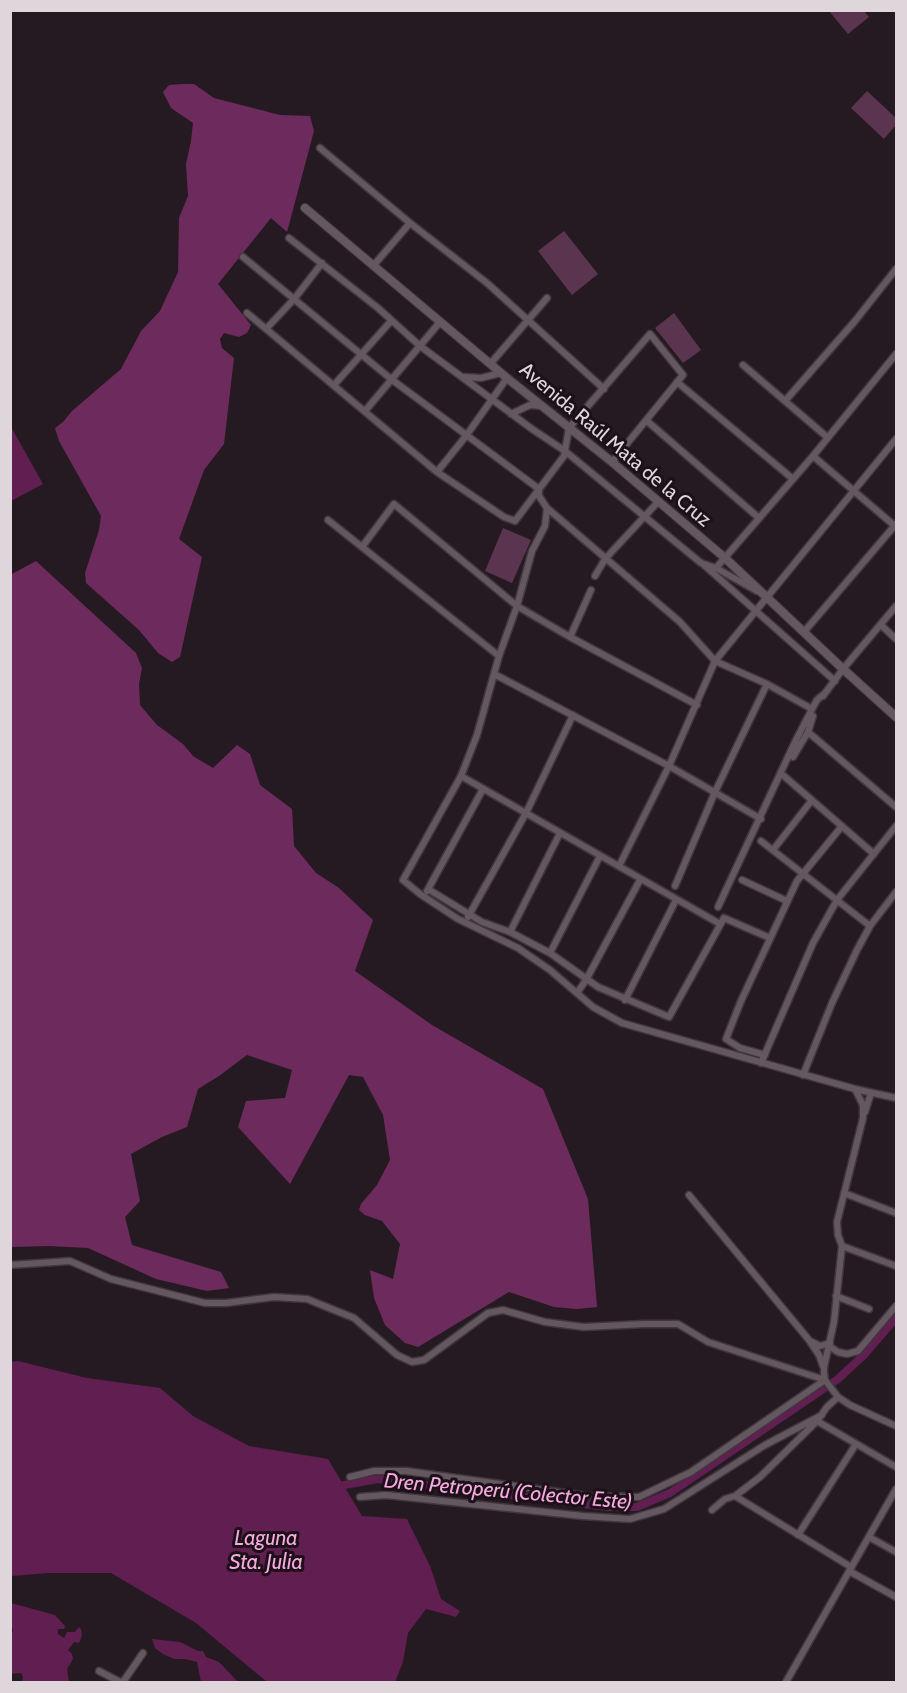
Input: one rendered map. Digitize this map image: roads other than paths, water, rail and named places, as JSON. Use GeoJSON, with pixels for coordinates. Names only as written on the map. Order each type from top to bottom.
{"type":"FeatureCollection","features":[{"type":"Feature","properties":{"kind":"street"},"geometry":{"type":"LineString","coordinates":[[320,148],[487,283],[604,388]]}},
{"type":"Feature","properties":{"kind":"street","name":"Avenida Raúl Mata de la Cruz"},"geometry":{"type":"LineString","coordinates":[[305,208],[725,558],[897,717]]}},
{"type":"Feature","properties":{"kind":"street"},"geometry":{"type":"LineString","coordinates":[[373,267],[410,223]]}},
{"type":"Feature","properties":{"kind":"street"},"geometry":{"type":"LineString","coordinates":[[289,238],[378,308],[420,346],[565,451],[645,515],[835,681]]}},
{"type":"Feature","properties":{"kind":"street"},"geometry":{"type":"LineString","coordinates":[[243,257],[392,379],[538,489],[539,496],[547,508],[680,622],[715,661],[767,684],[812,709]]}},
{"type":"Feature","properties":{"kind":"street"},"geometry":{"type":"LineString","coordinates":[[266,329],[295,298],[322,263]]}},
{"type":"Feature","properties":{"kind":"street"},"geometry":{"type":"LineString","coordinates":[[785,401],[897,269]]}},
{"type":"Feature","properties":{"kind":"street"},"geometry":{"type":"LineString","coordinates":[[491,363],[547,298]]}},
{"type":"Feature","properties":{"kind":"street"},"geometry":{"type":"LineString","coordinates":[[247,313],[437,472],[504,517],[515,521],[564,456],[569,428],[650,334],[683,375],[612,462]]}},
{"type":"Feature","properties":{"kind":"street"},"geometry":{"type":"LineString","coordinates":[[334,386],[391,321]]}},
{"type":"Feature","properties":{"kind":"street"},"geometry":{"type":"LineString","coordinates":[[365,411],[440,322]]}},
{"type":"Feature","properties":{"kind":"street"},"geometry":{"type":"LineString","coordinates":[[716,568],[897,354]]}},
{"type":"Feature","properties":{"kind":"street"},"geometry":{"type":"LineString","coordinates":[[743,365],[827,437]]}},
{"type":"Feature","properties":{"kind":"street"},"geometry":{"type":"LineString","coordinates":[[460,376],[481,378],[504,375]]}},
{"type":"Feature","properties":{"kind":"street"},"geometry":{"type":"LineString","coordinates":[[437,472],[492,399],[504,375]]}},
{"type":"Feature","properties":{"kind":"street"},"geometry":{"type":"LineString","coordinates":[[677,382],[793,479]]}},
{"type":"Feature","properties":{"kind":"street"},"geometry":{"type":"LineString","coordinates":[[512,414],[530,405],[542,406]]}},
{"type":"Feature","properties":{"kind":"street"},"geometry":{"type":"LineString","coordinates":[[647,421],[759,518]]}},
{"type":"Feature","properties":{"kind":"street"},"geometry":{"type":"LineString","coordinates":[[619,866],[669,766],[715,661],[897,439]]}},
{"type":"Feature","properties":{"kind":"street"},"geometry":{"type":"LineString","coordinates":[[804,632],[896,526],[813,456]]}},
{"type":"Feature","properties":{"kind":"street"},"geometry":{"type":"LineString","coordinates":[[595,576],[605,559],[658,502]]}},
{"type":"Feature","properties":{"kind":"street"},"geometry":{"type":"LineString","coordinates":[[362,547],[394,504],[517,606],[697,705]]}},
{"type":"Feature","properties":{"kind":"street"},"geometry":{"type":"LineString","coordinates":[[547,508],[545,526],[532,550],[517,606],[499,656],[484,715],[461,776],[403,880],[423,897],[465,922],[518,948],[550,970],[593,1007],[622,1023],[803,1075],[897,1098]]}},
{"type":"Feature","properties":{"kind":"street"},"geometry":{"type":"LineString","coordinates":[[328,520],[499,656]]}},
{"type":"Feature","properties":{"kind":"street"},"geometry":{"type":"LineString","coordinates":[[701,563],[716,568],[768,597]]}},
{"type":"Feature","properties":{"kind":"street"},"geometry":{"type":"LineString","coordinates":[[570,637],[591,590]]}},
{"type":"Feature","properties":{"kind":"street"},"geometry":{"type":"LineString","coordinates":[[717,907],[817,700],[897,606]]}},
{"type":"Feature","properties":{"kind":"street"},"geometry":{"type":"LineString","coordinates":[[881,626],[897,639]]}},
{"type":"Feature","properties":{"kind":"street"},"geometry":{"type":"LineString","coordinates":[[494,674],[669,766],[761,819]]}},
{"type":"Feature","properties":{"kind":"street"},"geometry":{"type":"LineString","coordinates":[[675,886],[715,792],[767,684]]}},
{"type":"Feature","properties":{"kind":"street"},"geometry":{"type":"LineString","coordinates":[[824,694],[810,720],[808,732],[795,752],[783,779],[812,800],[874,854]]}},
{"type":"Feature","properties":{"kind":"street"},"geometry":{"type":"LineString","coordinates":[[465,922],[526,813],[573,715]]}},
{"type":"Feature","properties":{"kind":"street"},"geometry":{"type":"LineString","coordinates":[[808,732],[897,807]]}},
{"type":"Feature","properties":{"kind":"street"},"geometry":{"type":"LineString","coordinates":[[461,776],[720,924]]}},
{"type":"Feature","properties":{"kind":"street"},"geometry":{"type":"LineString","coordinates":[[423,897],[483,789]]}},
{"type":"Feature","properties":{"kind":"street"},"geometry":{"type":"LineString","coordinates":[[772,850],[812,800]]}},
{"type":"Feature","properties":{"kind":"street"},"geometry":{"type":"LineString","coordinates":[[765,1055],[740,1048],[726,1039],[770,938],[802,873],[842,826]]}},
{"type":"Feature","properties":{"kind":"street"},"geometry":{"type":"LineString","coordinates":[[761,1063],[813,943],[837,900],[897,826]]}},
{"type":"Feature","properties":{"kind":"street"},"geometry":{"type":"LineString","coordinates":[[510,932],[560,833]]}},
{"type":"Feature","properties":{"kind":"street"},"geometry":{"type":"LineString","coordinates":[[760,841],[870,926]]}},
{"type":"Feature","properties":{"kind":"street"},"geometry":{"type":"LineString","coordinates":[[550,953],[600,856]]}},
{"type":"Feature","properties":{"kind":"street"},"geometry":{"type":"LineString","coordinates":[[577,993],[640,880]]}},
{"type":"Feature","properties":{"kind":"street"},"geometry":{"type":"LineString","coordinates":[[742,880],[787,901]]}},
{"type":"Feature","properties":{"kind":"street"},"geometry":{"type":"LineString","coordinates":[[428,889],[482,922],[510,932],[550,953],[586,980],[625,1000],[669,1017],[724,918],[770,938]]}},
{"type":"Feature","properties":{"kind":"street"},"geometry":{"type":"LineString","coordinates":[[803,1075],[832,1003],[870,926],[897,892]]}},
{"type":"Feature","properties":{"kind":"street"},"geometry":{"type":"LineString","coordinates":[[625,1000],[676,900]]}},
{"type":"Feature","properties":{"kind":"street"},"geometry":{"type":"LineString","coordinates":[[855,1089],[863,1105],[863,1118]]}},
{"type":"Feature","properties":{"kind":"street"},"geometry":{"type":"LineString","coordinates":[[871,1093],[837,1222],[842,1246],[830,1345],[824,1366],[825,1380],[838,1397],[850,1405],[897,1426]]}},
{"type":"Feature","properties":{"kind":"street"},"geometry":{"type":"LineString","coordinates":[[844,1193],[897,1213]]}},
{"type":"Feature","properties":{"kind":"street"},"geometry":{"type":"LineString","coordinates":[[689,1195],[808,1340],[824,1366]]}},
{"type":"Feature","properties":{"kind":"street"},"geometry":{"type":"LineString","coordinates":[[842,1246],[897,1266]]}},
{"type":"Feature","properties":{"kind":"street"},"geometry":{"type":"LineString","coordinates":[[10,1265],[70,1262],[111,1279],[205,1303],[226,1304],[274,1297],[307,1299],[354,1318],[397,1355],[412,1362],[424,1360],[488,1313],[503,1310],[545,1322],[584,1327],[678,1324],[708,1342],[825,1380]]}},
{"type":"Feature","properties":{"kind":"street"},"geometry":{"type":"LineString","coordinates":[[836,1296],[869,1309]]}},
{"type":"Feature","properties":{"kind":"street"},"geometry":{"type":"LineString","coordinates":[[808,1340],[820,1346],[830,1345],[838,1352],[847,1354],[858,1351],[897,1306]]}},
{"type":"Feature","properties":{"kind":"street"},"geometry":{"type":"LineString","coordinates":[[350,1477],[374,1471],[406,1472],[587,1496],[639,1497],[691,1472],[825,1380]]}},
{"type":"Feature","properties":{"kind":"street"},"geometry":{"type":"LineString","coordinates":[[712,1510],[760,1477],[838,1397]]}},
{"type":"Feature","properties":{"kind":"street"},"geometry":{"type":"LineString","coordinates":[[819,1418],[856,1444],[897,1467]]}},
{"type":"Feature","properties":{"kind":"street"},"geometry":{"type":"LineString","coordinates":[[360,1497],[386,1495],[630,1519],[664,1509],[765,1445],[819,1418]]}},
{"type":"Feature","properties":{"kind":"street"},"geometry":{"type":"LineString","coordinates":[[798,1534],[856,1444]]}},
{"type":"Feature","properties":{"kind":"street"},"geometry":{"type":"LineString","coordinates":[[786,1683],[897,1489]]}},
{"type":"Feature","properties":{"kind":"street"},"geometry":{"type":"LineString","coordinates":[[735,1496],[897,1597]]}},
{"type":"Feature","properties":{"kind":"street"},"geometry":{"type":"LineString","coordinates":[[869,1537],[897,1552]]}},
{"type":"Feature","properties":{"kind":"street"},"geometry":{"type":"LineString","coordinates":[[99,1671],[122,1683],[143,1653]]}},
{"type":"Feature","properties":{"kind":"water"},"geometry":{"type":"Polygon","coordinates":[[[10,425],[43,484],[11,501],[10,501],[10,425]]]}},
{"type":"Feature","properties":{"kind":"water","name":"Laguna Sta. Julia"},"geometry":{"type":"Polygon","coordinates":[[[18,1361],[87,1378],[160,1388],[193,1416],[249,1446],[328,1459],[362,1516],[407,1519],[430,1566],[441,1599],[460,1611],[456,1617],[426,1609],[408,1633],[403,1662],[395,1682],[267,1682],[196,1623],[111,1573],[48,1573],[11,1576],[10,1362],[18,1361]]]}},
{"type":"Feature","properties":{"kind":"water"},"geometry":{"type":"Polygon","coordinates":[[[11,1603],[55,1615],[65,1626],[64,1629],[58,1629],[58,1634],[64,1638],[67,1632],[75,1632],[79,1627],[81,1629],[82,1636],[79,1643],[74,1642],[68,1650],[73,1659],[67,1669],[69,1682],[22,1682],[21,1673],[11,1674],[10,1639],[13,1630],[11,1603]]]}},
{"type":"Feature","properties":{"kind":"water"},"geometry":{"type":"Polygon","coordinates":[[[152,1639],[180,1642],[198,1651],[203,1651],[206,1657],[219,1662],[238,1682],[201,1682],[197,1662],[174,1659],[163,1654],[155,1648],[152,1639]]]}},
{"type":"Feature","properties":{"kind":"waterway","name":"Dren Petroperú (Colector Este)"},"geometry":{"type":"LineString","coordinates":[[344,1485],[378,1479],[609,1507],[637,1507],[670,1493],[838,1379],[865,1354],[896,1318]]}}]}
